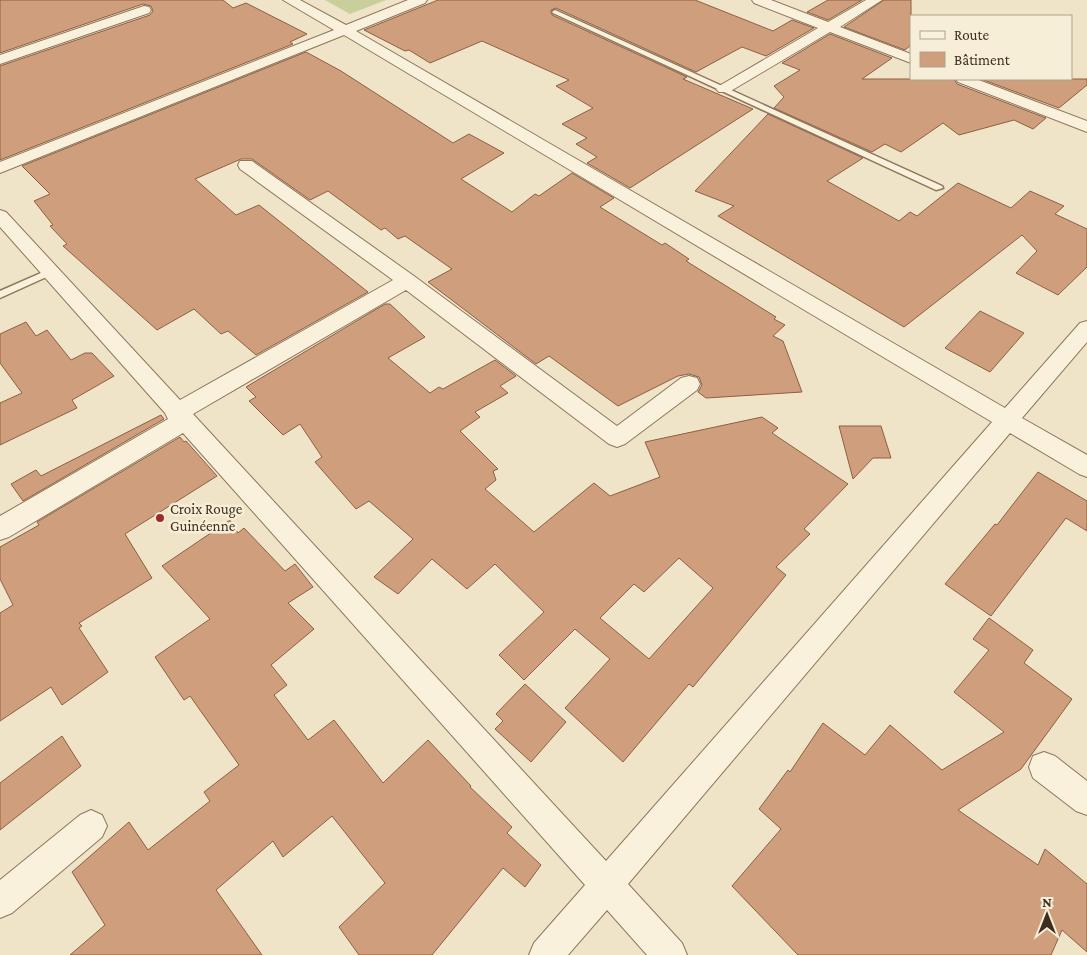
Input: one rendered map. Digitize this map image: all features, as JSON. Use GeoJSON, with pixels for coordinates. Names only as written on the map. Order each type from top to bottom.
{"type":"FeatureCollection","features":[{"type":"Feature","properties":{"kind":"street"},"geometry":{"type":"LineString","coordinates":[[290,0],[345,30],[1087,467]]}},
{"type":"Feature","properties":{"kind":"street"},"geometry":{"type":"LineString","coordinates":[[0,168],[420,0]]}},
{"type":"Feature","properties":{"kind":"street"},"geometry":{"type":"LineString","coordinates":[[759,0],[910,59]]}},
{"type":"Feature","properties":{"kind":"street"},"geometry":{"type":"LineString","coordinates":[[724,89],[875,0]]}},
{"type":"Feature","properties":{"kind":"street"},"geometry":{"type":"LineString","coordinates":[[0,60],[144,10]]}},
{"type":"Feature","properties":{"kind":"street"},"geometry":{"type":"LineString","coordinates":[[965,80],[1087,127]]}},
{"type":"Feature","properties":{"kind":"street"},"geometry":{"type":"LineString","coordinates":[[246,165],[407,281],[617,438],[689,384]]}},
{"type":"Feature","properties":{"kind":"street"},"geometry":{"type":"LineString","coordinates":[[0,216],[180,417],[670,955]]}},
{"type":"Feature","properties":{"kind":"street"},"geometry":{"type":"LineString","coordinates":[[0,529],[180,417],[407,281]]}},
{"type":"Feature","properties":{"kind":"street"},"geometry":{"type":"LineString","coordinates":[[546,955],[1087,328]]}},
{"type":"Feature","properties":{"kind":"street"},"geometry":{"type":"LineString","coordinates":[[1044,767],[1087,800]]}},
{"type":"Feature","properties":{"kind":"street"},"geometry":{"type":"LineString","coordinates":[[0,901],[91,826]]}},
{"type":"Feature","properties":{"kind":"lane"},"geometry":{"type":"LineString","coordinates":[[555,12],[939,188]]}},
{"type":"Feature","properties":{"kind":"lane"},"geometry":{"type":"LineString","coordinates":[[0,296],[50,272]]}},
{"type":"Feature","properties":{"kind":"green space"},"geometry":{"type":"Polygon","coordinates":[[[325,0],[386,0],[350,14],[325,0]]]}},
{"type":"Feature","properties":{"kind":"building"},"geometry":{"type":"Polygon","coordinates":[[[0,0],[223,0],[233,8],[246,3],[307,34],[290,42],[293,44],[0,160],[0,66],[150,15],[153,11],[151,6],[143,4],[0,53],[0,0]]]}},
{"type":"Feature","properties":{"kind":"building"},"geometry":{"type":"Polygon","coordinates":[[[438,0],[695,0],[773,31],[792,20],[814,28],[766,56],[742,47],[696,72],[556,8],[551,10],[552,15],[687,77],[683,79],[753,109],[630,188],[587,163],[597,157],[576,144],[587,138],[562,124],[593,108],[556,86],[569,80],[482,41],[430,63],[409,50],[405,51],[364,30],[438,0]]]}},
{"type":"Feature","properties":{"kind":"building"},"geometry":{"type":"Polygon","coordinates":[[[828,0],[862,0],[828,20],[807,12],[828,0]]]}},
{"type":"Feature","properties":{"kind":"building"},"geometry":{"type":"Polygon","coordinates":[[[884,0],[911,0],[910,46],[905,50],[844,27],[884,0]]]}},
{"type":"Feature","properties":{"kind":"building"},"geometry":{"type":"Polygon","coordinates":[[[830,34],[892,58],[862,79],[955,80],[957,84],[1046,118],[1033,129],[1014,120],[959,135],[943,123],[901,152],[885,144],[872,152],[774,108],[784,97],[774,86],[800,70],[782,63],[830,34]]]}},
{"type":"Feature","properties":{"kind":"building"},"geometry":{"type":"Polygon","coordinates":[[[306,52],[341,71],[453,143],[469,134],[504,153],[461,179],[512,212],[535,194],[539,196],[572,173],[614,198],[600,207],[662,245],[665,243],[689,259],[686,261],[776,317],[774,319],[785,325],[773,336],[783,341],[802,392],[706,398],[698,392],[702,385],[699,377],[689,374],[678,376],[618,406],[549,356],[536,364],[428,282],[452,269],[405,236],[398,239],[385,228],[381,230],[328,191],[310,200],[252,159],[241,159],[195,179],[236,215],[259,205],[368,292],[256,355],[228,331],[221,334],[194,309],[157,330],[63,246],[67,244],[50,226],[53,225],[34,201],[50,194],[22,166],[306,52]]]}},
{"type":"Feature","properties":{"kind":"building"},"geometry":{"type":"Polygon","coordinates":[[[1087,79],[1087,85],[1059,108],[984,80],[1087,79]]]}},
{"type":"Feature","properties":{"kind":"building"},"geometry":{"type":"Polygon","coordinates":[[[768,114],[863,158],[827,181],[899,221],[910,212],[917,216],[958,183],[1011,208],[1030,191],[1064,206],[1055,214],[1087,229],[1087,267],[1058,295],[1016,273],[1037,251],[1022,235],[904,327],[718,216],[734,206],[695,191],[768,114]]]}},
{"type":"Feature","properties":{"kind":"building"},"geometry":{"type":"Polygon","coordinates":[[[385,304],[390,304],[425,337],[388,358],[430,393],[439,387],[443,389],[495,360],[516,376],[500,386],[508,393],[475,412],[480,417],[460,431],[498,469],[493,471],[496,480],[485,489],[534,532],[594,483],[610,496],[660,477],[645,442],[762,417],[778,428],[772,433],[848,484],[804,529],[810,534],[776,567],[786,575],[693,687],[689,684],[623,762],[565,708],[610,659],[575,629],[524,680],[499,655],[544,612],[495,564],[467,589],[432,559],[398,594],[374,577],[413,539],[369,501],[356,509],[315,462],[322,457],[300,424],[283,435],[249,401],[256,397],[246,387],[385,304]],[[679,558],[644,592],[634,584],[600,618],[649,659],[713,588],[679,558]]]}},
{"type":"Feature","properties":{"kind":"building"},"geometry":{"type":"Polygon","coordinates":[[[980,311],[1024,333],[990,372],[945,348],[980,311]]]}},
{"type":"Feature","properties":{"kind":"building"},"geometry":{"type":"Polygon","coordinates":[[[26,322],[36,336],[47,330],[71,360],[85,353],[92,353],[114,376],[72,400],[77,408],[0,445],[0,403],[22,393],[0,363],[0,334],[26,322]]]}},
{"type":"Feature","properties":{"kind":"building"},"geometry":{"type":"Polygon","coordinates":[[[161,415],[164,419],[23,501],[11,484],[36,470],[41,476],[161,415]]]}},
{"type":"Feature","properties":{"kind":"building"},"geometry":{"type":"Polygon","coordinates":[[[839,426],[881,426],[891,458],[873,458],[853,479],[839,426]]]}},
{"type":"Feature","properties":{"kind":"building"},"geometry":{"type":"Polygon","coordinates":[[[180,437],[184,442],[186,441],[217,476],[125,534],[152,578],[79,623],[82,626],[79,628],[108,672],[62,705],[51,687],[0,721],[0,613],[13,605],[0,579],[0,547],[39,525],[37,522],[180,437]]]}},
{"type":"Feature","properties":{"kind":"building"},"geometry":{"type":"Polygon","coordinates":[[[1038,472],[1087,501],[1087,531],[1066,518],[991,616],[945,584],[995,524],[997,525],[1038,472]]]}},
{"type":"Feature","properties":{"kind":"building"},"geometry":{"type":"Polygon","coordinates":[[[230,520],[238,533],[244,528],[285,571],[295,564],[313,587],[288,603],[314,629],[271,665],[287,685],[274,695],[308,740],[334,720],[383,783],[428,740],[470,787],[512,827],[507,833],[541,865],[525,887],[503,868],[432,955],[359,955],[339,927],[385,883],[332,816],[283,857],[273,841],[216,890],[262,955],[70,955],[105,925],[72,872],[129,822],[148,850],[210,801],[204,792],[239,765],[190,696],[184,700],[155,657],[210,619],[162,566],[230,520]]]}},
{"type":"Feature","properties":{"kind":"building"},"geometry":{"type":"Polygon","coordinates":[[[989,618],[1033,650],[1024,663],[1072,699],[1021,769],[958,810],[1038,865],[1045,849],[1087,884],[1087,952],[1062,930],[1051,955],[798,955],[732,886],[781,829],[759,809],[788,770],[790,772],[823,723],[865,755],[890,725],[942,770],[1004,732],[954,692],[989,650],[973,639],[989,618]]]}},
{"type":"Feature","properties":{"kind":"building"},"geometry":{"type":"Polygon","coordinates":[[[525,684],[566,722],[531,762],[495,729],[503,721],[496,714],[525,684]]]}},
{"type":"Feature","properties":{"kind":"building"},"geometry":{"type":"Polygon","coordinates":[[[62,736],[81,766],[0,830],[0,783],[62,736]]]}},
{"type":"Feature","properties":{"kind":"place","name":"Croix Rouge Guinéenne"},"geometry":{"type":"Point","coordinates":[160,518]}}]}
